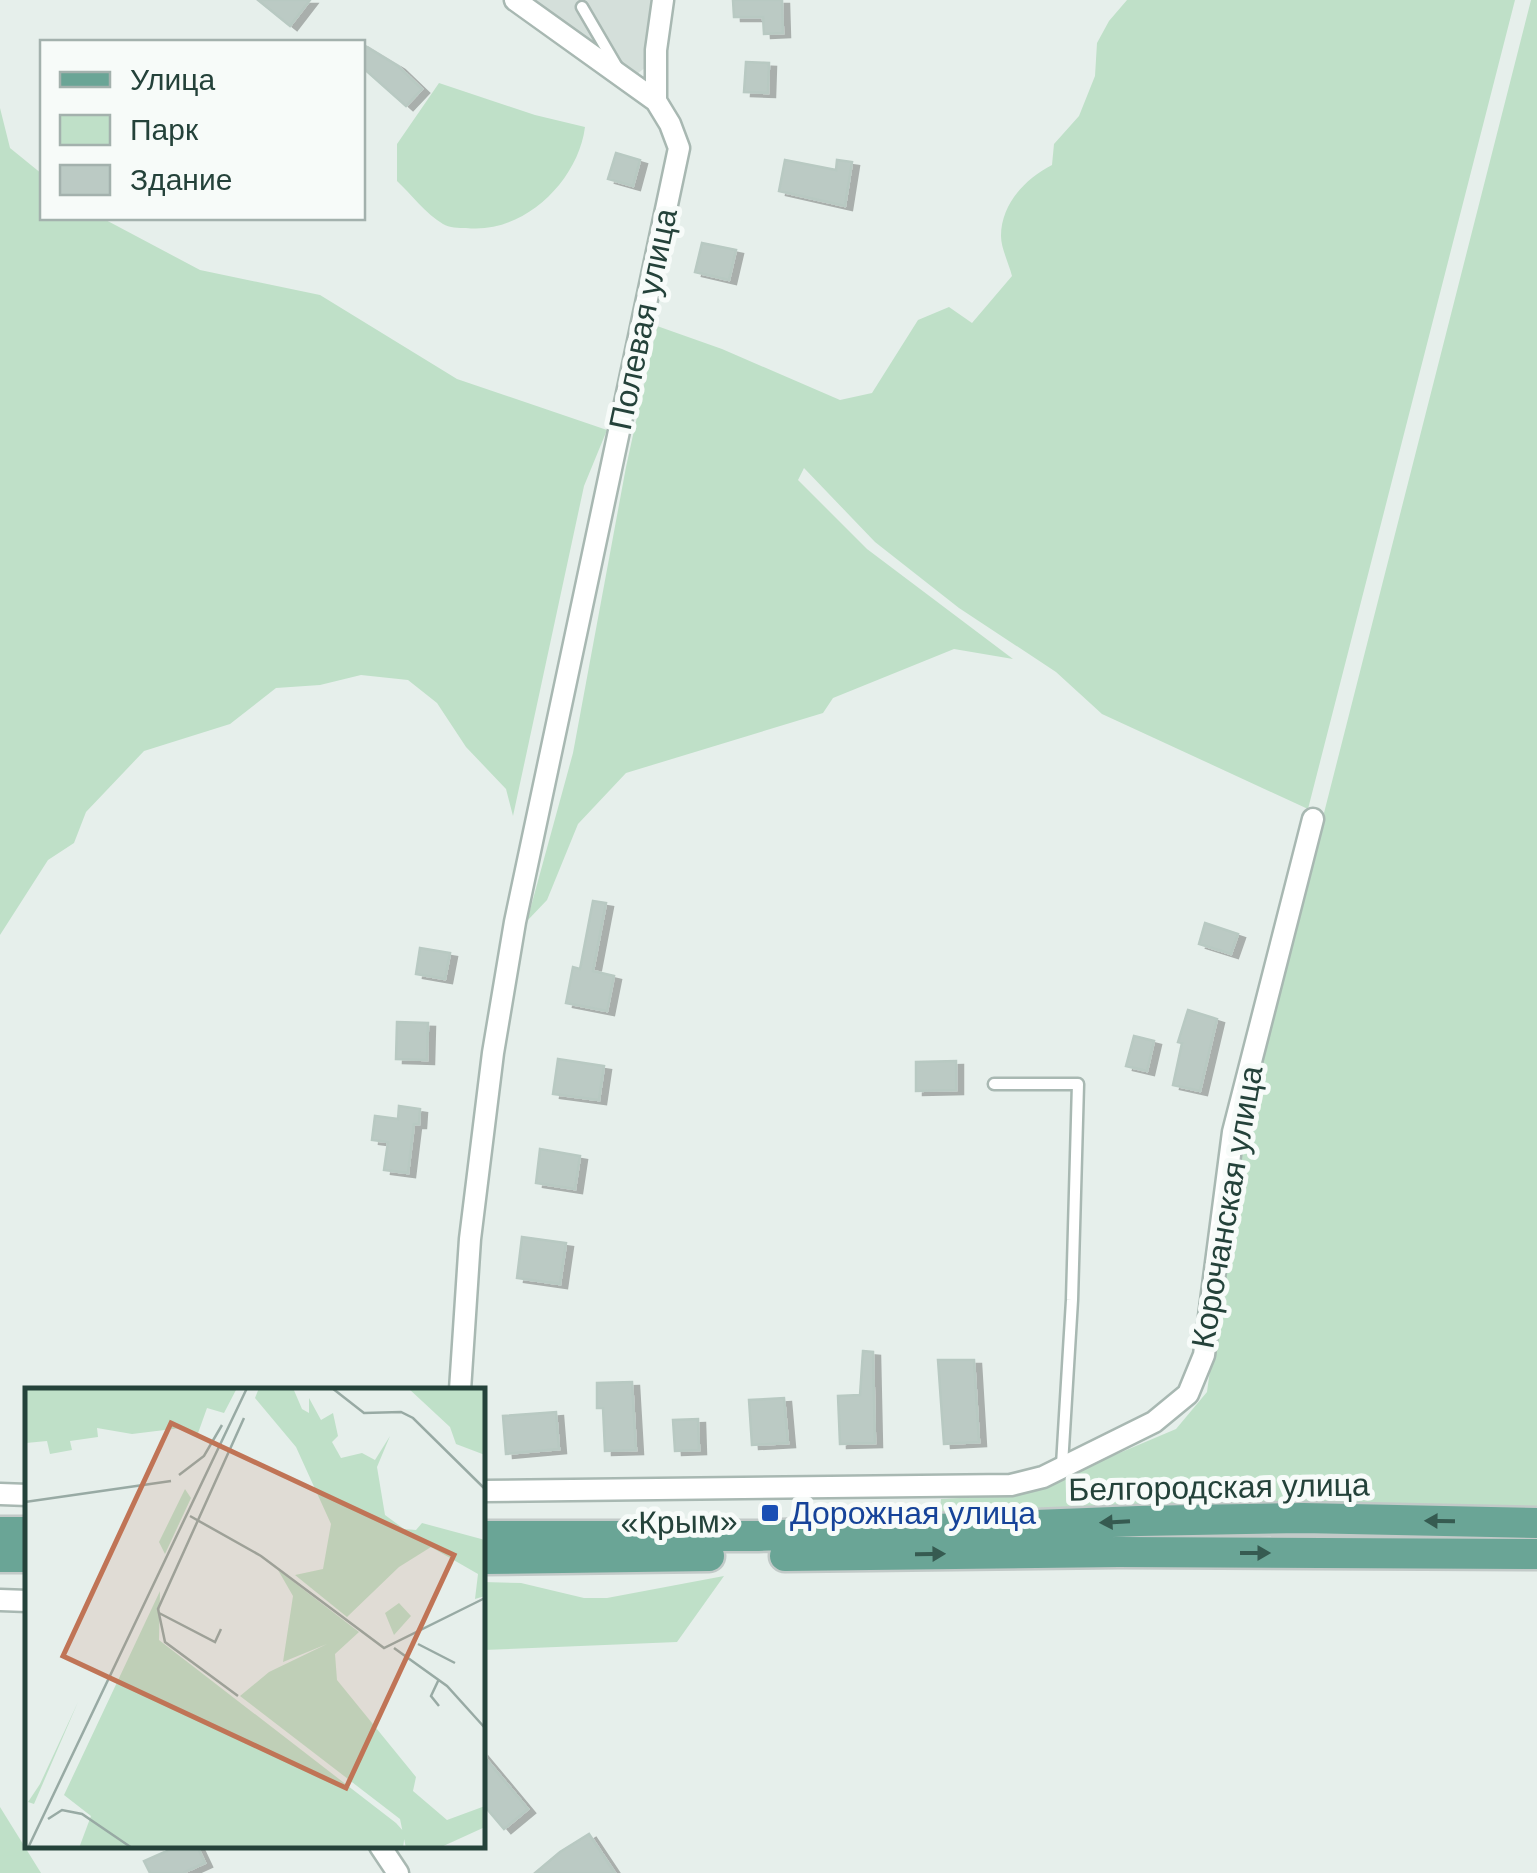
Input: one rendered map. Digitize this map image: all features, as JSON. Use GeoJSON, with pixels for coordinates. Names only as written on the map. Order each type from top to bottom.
{"type":"FeatureCollection","features":[{"type":"Feature","properties":{"kind":"main road","name":"Белгородская улица"},"geometry":{"type":"LineString","coordinates":[[485,1536],[770,1536],[1303,1518],[1537,1523]]}},
{"type":"Feature","properties":{"kind":"main road","name":"«Крым»"},"geometry":{"type":"LineString","coordinates":[[485,1559],[1099,1552],[1537,1554]]}},
{"type":"Feature","properties":{"kind":"main road"},"geometry":{"type":"LineString","coordinates":[[0,1557],[25,1558]]}},
{"type":"Feature","properties":{"kind":"street","name":"Полевая улица"},"geometry":{"type":"LineString","coordinates":[[460,1388],[470,1239],[493,1053],[558,712],[679,148],[656,101],[515,0]]}},
{"type":"Feature","properties":{"kind":"street"},"geometry":{"type":"LineString","coordinates":[[656,101],[656,50],[664,0]]}},
{"type":"Feature","properties":{"kind":"street","name":"Корочанская улица"},"geometry":{"type":"LineString","coordinates":[[1062,1466],[1154,1422],[1188,1394],[1204,1355],[1233,1132],[1313,819]]}},
{"type":"Feature","properties":{"kind":"street"},"geometry":{"type":"LineString","coordinates":[[485,1490],[1011,1485],[1062,1466]]}},
{"type":"Feature","properties":{"kind":"street"},"geometry":{"type":"LineString","coordinates":[[0,1494],[25,1495]]}},
{"type":"Feature","properties":{"kind":"street"},"geometry":{"type":"LineString","coordinates":[[0,1600],[25,1601]]}},
{"type":"Feature","properties":{"kind":"street"},"geometry":{"type":"LineString","coordinates":[[381,1848],[398,1873]]}},
{"type":"Feature","properties":{"kind":"lane"},"geometry":{"type":"LineString","coordinates":[[582,7],[620,72]]}},
{"type":"Feature","properties":{"kind":"lane"},"geometry":{"type":"LineString","coordinates":[[994,1084],[1078,1084],[1072,1300],[1062,1466]]}},
{"type":"Feature","properties":{"kind":"shaded area"},"geometry":{"type":"Polygon","coordinates":[[[529,0],[660,0],[651,63],[637,74],[529,0]]]}},
{"type":"Feature","properties":{"kind":"green space"},"geometry":{"type":"Polygon","coordinates":[[[1127,0],[1515,0],[1308,809],[1102,714],[1056,672],[959,608],[875,542],[804,468],[798,480],[867,549],[1013,659],[954,649],[833,698],[823,713],[626,773],[578,824],[547,900],[527,921],[573,753],[626,467],[657,326],[722,349],[840,400],[872,393],[918,320],[949,307],[972,323],[1012,276],[1001,241],[1005,213],[1024,185],[1052,165],[1054,144],[1079,116],[1095,76],[1097,43],[1127,0]]]}},
{"type":"Feature","properties":{"kind":"green space"},"geometry":{"type":"Polygon","coordinates":[[[1531,0],[1537,0],[1537,1514],[940,1513],[941,1499],[996,1496],[1039,1487],[1176,1429],[1207,1392],[1242,1135],[1531,0]]]}},
{"type":"Feature","properties":{"kind":"green space"},"geometry":{"type":"Polygon","coordinates":[[[439,83],[585,127],[571,167],[544,201],[507,223],[487,228],[454,228],[431,215],[397,181],[397,144],[439,83]]]}},
{"type":"Feature","properties":{"kind":"green space"},"geometry":{"type":"Polygon","coordinates":[[[0,108],[10,148],[40,172],[40,220],[106,220],[200,270],[320,295],[457,379],[607,430],[584,486],[513,816],[506,789],[466,747],[437,703],[408,680],[361,675],[320,685],[276,688],[230,724],[144,751],[86,812],[74,843],[48,860],[0,935],[0,108]]]}},
{"type":"Feature","properties":{"kind":"green space"},"geometry":{"type":"Polygon","coordinates":[[[724,1576],[677,1642],[485,1650],[485,1582],[521,1583],[584,1598],[607,1598],[724,1576]]]}},
{"type":"Feature","properties":{"kind":"green space"},"geometry":{"type":"Polygon","coordinates":[[[0,1807],[41,1873],[0,1873],[0,1807]]]}},
{"type":"Feature","properties":{"kind":"building"},"geometry":{"type":"Polygon","coordinates":[[[258,0],[310,0],[290,26],[258,0]]]}},
{"type":"Feature","properties":{"kind":"building"},"geometry":{"type":"Polygon","coordinates":[[[733,0],[782,0],[783,33],[764,34],[763,17],[734,17],[733,0]]]}},
{"type":"Feature","properties":{"kind":"building"},"geometry":{"type":"Polygon","coordinates":[[[365,46],[398,66],[422,89],[406,106],[365,70],[365,46]]]}},
{"type":"Feature","properties":{"kind":"building"},"geometry":{"type":"Polygon","coordinates":[[[746,62],[769,63],[768,93],[744,92],[746,62]]]}},
{"type":"Feature","properties":{"kind":"building"},"geometry":{"type":"Polygon","coordinates":[[[616,153],[640,160],[633,186],[608,179],[616,153]]]}},
{"type":"Feature","properties":{"kind":"building"},"geometry":{"type":"Polygon","coordinates":[[[785,160],[836,170],[837,160],[852,162],[845,206],[779,191],[785,160]]]}},
{"type":"Feature","properties":{"kind":"building"},"geometry":{"type":"Polygon","coordinates":[[[702,243],[736,250],[729,280],[695,272],[702,243]]]}},
{"type":"Feature","properties":{"kind":"building"},"geometry":{"type":"Polygon","coordinates":[[[593,901],[606,903],[593,971],[614,976],[607,1011],[566,1003],[573,967],[580,969],[593,901]]]}},
{"type":"Feature","properties":{"kind":"building"},"geometry":{"type":"Polygon","coordinates":[[[1205,923],[1238,934],[1231,954],[1199,944],[1205,923]]]}},
{"type":"Feature","properties":{"kind":"building"},"geometry":{"type":"Polygon","coordinates":[[[420,948],[450,953],[445,979],[416,974],[420,948]]]}},
{"type":"Feature","properties":{"kind":"building"},"geometry":{"type":"Polygon","coordinates":[[[1188,1010],[1217,1019],[1200,1091],[1173,1085],[1182,1043],[1178,1042],[1188,1010]]]}},
{"type":"Feature","properties":{"kind":"building"},"geometry":{"type":"Polygon","coordinates":[[[397,1022],[428,1023],[427,1060],[396,1059],[397,1022]]]}},
{"type":"Feature","properties":{"kind":"building"},"geometry":{"type":"Polygon","coordinates":[[[1134,1036],[1154,1041],[1147,1071],[1126,1066],[1134,1036]]]}},
{"type":"Feature","properties":{"kind":"building"},"geometry":{"type":"Polygon","coordinates":[[[558,1059],[604,1066],[599,1100],[553,1094],[558,1059]]]}},
{"type":"Feature","properties":{"kind":"building"},"geometry":{"type":"Polygon","coordinates":[[[956,1061],[956,1090],[916,1091],[916,1062],[956,1061]]]}},
{"type":"Feature","properties":{"kind":"building"},"geometry":{"type":"Polygon","coordinates":[[[399,1106],[420,1109],[419,1124],[414,1124],[408,1173],[384,1170],[388,1142],[372,1140],[375,1116],[398,1119],[399,1106]]]}},
{"type":"Feature","properties":{"kind":"building"},"geometry":{"type":"Polygon","coordinates":[[[540,1149],[580,1156],[575,1189],[536,1183],[540,1149]]]}},
{"type":"Feature","properties":{"kind":"building"},"geometry":{"type":"Polygon","coordinates":[[[522,1237],[566,1243],[560,1284],[517,1278],[522,1237]]]}},
{"type":"Feature","properties":{"kind":"building"},"geometry":{"type":"Polygon","coordinates":[[[863,1351],[873,1352],[875,1443],[840,1444],[838,1396],[860,1395],[863,1351]]]}},
{"type":"Feature","properties":{"kind":"building"},"geometry":{"type":"Polygon","coordinates":[[[938,1360],[974,1360],[979,1442],[944,1444],[938,1360]]]}},
{"type":"Feature","properties":{"kind":"building"},"geometry":{"type":"Polygon","coordinates":[[[632,1382],[636,1450],[605,1451],[603,1408],[597,1408],[597,1383],[632,1382]]]}},
{"type":"Feature","properties":{"kind":"building"},"geometry":{"type":"Polygon","coordinates":[[[784,1398],[788,1443],[752,1445],[749,1400],[784,1398]]]}},
{"type":"Feature","properties":{"kind":"building"},"geometry":{"type":"Polygon","coordinates":[[[556,1412],[559,1449],[506,1454],[503,1416],[556,1412]]]}},
{"type":"Feature","properties":{"kind":"building"},"geometry":{"type":"Polygon","coordinates":[[[698,1419],[699,1450],[675,1451],[673,1420],[698,1419]]]}},
{"type":"Feature","properties":{"kind":"building"},"geometry":{"type":"Polygon","coordinates":[[[485,1758],[528,1809],[504,1829],[485,1807],[485,1758]]]}},
{"type":"Feature","properties":{"kind":"building"},"geometry":{"type":"Polygon","coordinates":[[[589,1834],[615,1873],[535,1873],[560,1852],[589,1834]]]}},
{"type":"Feature","properties":{"kind":"building"},"geometry":{"type":"Polygon","coordinates":[[[166,1848],[198,1848],[205,1863],[183,1873],[150,1873],[144,1861],[167,1851],[166,1848]]]}},
{"type":"Feature","properties":{"kind":"place","name":"Дорожная улица"},"geometry":{"type":"Point","coordinates":[770,1513]}}]}
